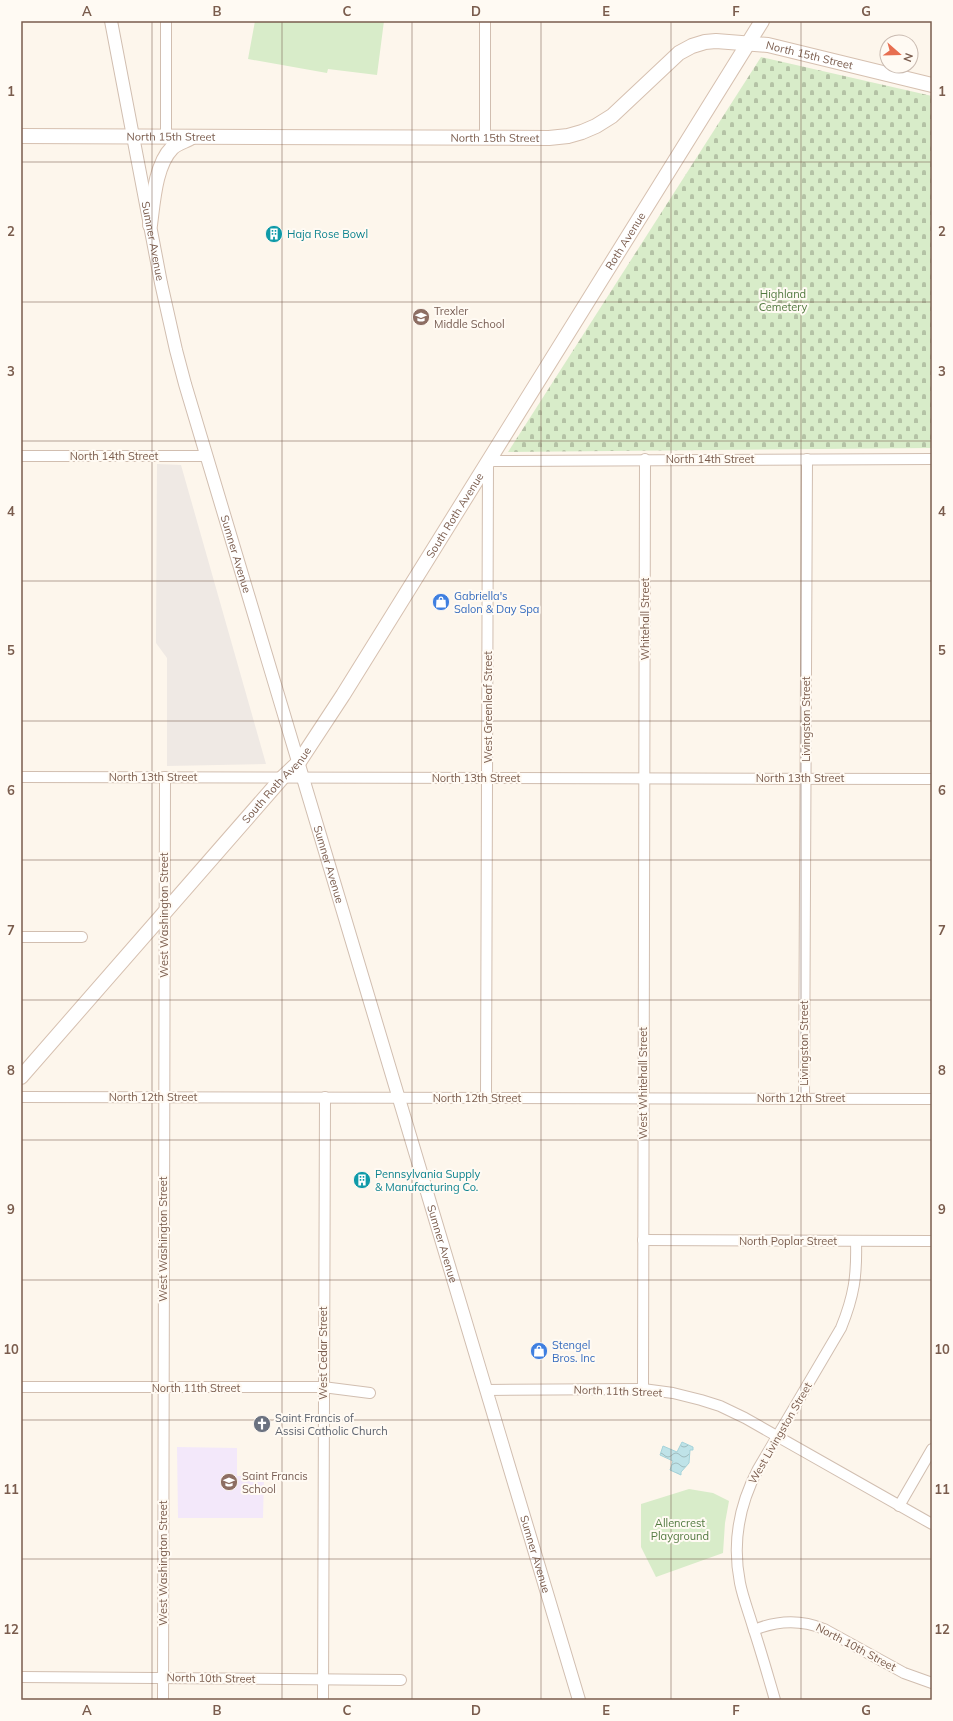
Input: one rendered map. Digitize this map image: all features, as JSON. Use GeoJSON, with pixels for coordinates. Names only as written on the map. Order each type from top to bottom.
{"type":"FeatureCollection","features":[{"type":"Feature","properties":{"kind":"main road","name":"Roth Avenue"},"geometry":{"type":"LineString","coordinates":[[488,461],[762,21]]}},
{"type":"Feature","properties":{"kind":"main road","name":"North 15th Street"},"geometry":{"type":"LineString","coordinates":[[21,136],[485,138],[549,138],[568,136],[596,126],[612,116],[679,53],[692,46],[705,42],[768,45],[932,85]]}},
{"type":"Feature","properties":{"kind":"main road"},"geometry":{"type":"LineString","coordinates":[[150,225],[156,183],[164,161],[173,148],[193,137]]}},
{"type":"Feature","properties":{"kind":"main road","name":"South Roth Avenue"},"geometry":{"type":"LineString","coordinates":[[21,1077],[282,778],[299,762],[343,695],[488,461]]}},
{"type":"Feature","properties":{"kind":"street","name":"Sumner Avenue"},"geometry":{"type":"LineString","coordinates":[[111,21],[150,225],[176,350],[580,1700]]}},
{"type":"Feature","properties":{"kind":"street"},"geometry":{"type":"LineString","coordinates":[[166,21],[166,136]]}},
{"type":"Feature","properties":{"kind":"street"},"geometry":{"type":"LineString","coordinates":[[485,138],[486,21]]}},
{"type":"Feature","properties":{"kind":"street","name":"North 14th Street"},"geometry":{"type":"LineString","coordinates":[[21,456],[207,456]]}},
{"type":"Feature","properties":{"kind":"street","name":"North 14th Street"},"geometry":{"type":"LineString","coordinates":[[488,461],[645,459],[932,459]]}},
{"type":"Feature","properties":{"kind":"street","name":"Whitehall Street"},"geometry":{"type":"LineString","coordinates":[[645,459],[645,778]]}},
{"type":"Feature","properties":{"kind":"street","name":"Livingston Street"},"geometry":{"type":"LineString","coordinates":[[804,1098],[807,459]]}},
{"type":"Feature","properties":{"kind":"street","name":"West Greenleaf Street"},"geometry":{"type":"LineString","coordinates":[[486,1098],[488,461]]}},
{"type":"Feature","properties":{"kind":"street","name":"North 13th Street"},"geometry":{"type":"LineString","coordinates":[[21,777],[932,779]]}},
{"type":"Feature","properties":{"kind":"street","name":"West Washington Street"},"geometry":{"type":"LineString","coordinates":[[163,1700],[165,777]]}},
{"type":"Feature","properties":{"kind":"street","name":"West Whitehall Street"},"geometry":{"type":"LineString","coordinates":[[643,1389],[645,778]]}},
{"type":"Feature","properties":{"kind":"street"},"geometry":{"type":"LineString","coordinates":[[21,937],[82,937]]}},
{"type":"Feature","properties":{"kind":"street","name":"North 12th Street"},"geometry":{"type":"LineString","coordinates":[[21,1097],[932,1099]]}},
{"type":"Feature","properties":{"kind":"street","name":"West Cedar Street"},"geometry":{"type":"LineString","coordinates":[[323,1700],[324,1097]]}},
{"type":"Feature","properties":{"kind":"street","name":"North Poplar Street"},"geometry":{"type":"LineString","coordinates":[[643,1240],[932,1241]]}},
{"type":"Feature","properties":{"kind":"street","name":"West Livingston Street"},"geometry":{"type":"LineString","coordinates":[[775,1700],[740,1584],[737,1563],[738,1526],[743,1503],[750,1483],[841,1328],[854,1289],[856,1241]]}},
{"type":"Feature","properties":{"kind":"street","name":"North 11th Street"},"geometry":{"type":"LineString","coordinates":[[21,1387],[323,1387],[370,1393]]}},
{"type":"Feature","properties":{"kind":"street","name":"North 11th Street"},"geometry":{"type":"LineString","coordinates":[[487,1390],[643,1389],[673,1393],[720,1406],[750,1421],[932,1524]]}},
{"type":"Feature","properties":{"kind":"street"},"geometry":{"type":"LineString","coordinates":[[899,1506],[932,1449]]}},
{"type":"Feature","properties":{"kind":"street","name":"North 10th Street"},"geometry":{"type":"LineString","coordinates":[[754,1630],[766,1625],[781,1622],[797,1621],[812,1624],[824,1629],[904,1673],[932,1683]]}},
{"type":"Feature","properties":{"kind":"street","name":"North 10th Street"},"geometry":{"type":"LineString","coordinates":[[21,1677],[401,1680]]}},
{"type":"Feature","properties":{"kind":"shaded area"},"geometry":{"type":"Polygon","coordinates":[[[157,464],[181,465],[266,764],[167,766],[167,658],[156,643],[157,464]]]}},
{"type":"Feature","properties":{"kind":"shaded area"},"geometry":{"type":"Polygon","coordinates":[[[177,1447],[237,1448],[237,1476],[264,1476],[263,1518],[178,1518],[177,1447]]]}},
{"type":"Feature","properties":{"kind":"green space"},"geometry":{"type":"Polygon","coordinates":[[[255,21],[384,21],[377,75],[328,69],[327,73],[248,59],[255,21]]]}},
{"type":"Feature","properties":{"kind":"green space","name":"Highland Cemetery"},"geometry":{"type":"Polygon","coordinates":[[[761,57],[932,96],[932,448],[508,452],[761,57]]]}},
{"type":"Feature","properties":{"kind":"green space","name":"Allencrest Playground"},"geometry":{"type":"Polygon","coordinates":[[[689,1489],[713,1493],[729,1501],[725,1523],[723,1553],[656,1577],[641,1547],[641,1504],[689,1489]]]}},
{"type":"Feature","properties":{"kind":"water"},"geometry":{"type":"Polygon","coordinates":[[[682,1442],[693,1447],[693,1450],[690,1450],[689,1463],[681,1472],[681,1475],[670,1470],[673,1461],[660,1455],[663,1446],[677,1452],[682,1442]]]}},
{"type":"Feature","properties":{"kind":"place","name":"Haja Rose Bowl"},"geometry":{"type":"Point","coordinates":[274,234]}},
{"type":"Feature","properties":{"kind":"place","name":"Trexler Middle School"},"geometry":{"type":"Point","coordinates":[421,317]}},
{"type":"Feature","properties":{"kind":"place","name":"Gabriella's Salon & Day Spa"},"geometry":{"type":"Point","coordinates":[441,602]}},
{"type":"Feature","properties":{"kind":"place","name":"Pennsylvania Supply & Manufacturing Co."},"geometry":{"type":"Point","coordinates":[362,1180]}},
{"type":"Feature","properties":{"kind":"place","name":"Stengel Bros. Inc"},"geometry":{"type":"Point","coordinates":[539,1351]}},
{"type":"Feature","properties":{"kind":"place","name":"Saint Francis of Assisi Catholic Church"},"geometry":{"type":"Point","coordinates":[262,1424]}},
{"type":"Feature","properties":{"kind":"place","name":"Saint Francis School"},"geometry":{"type":"Point","coordinates":[229,1482]}}]}
